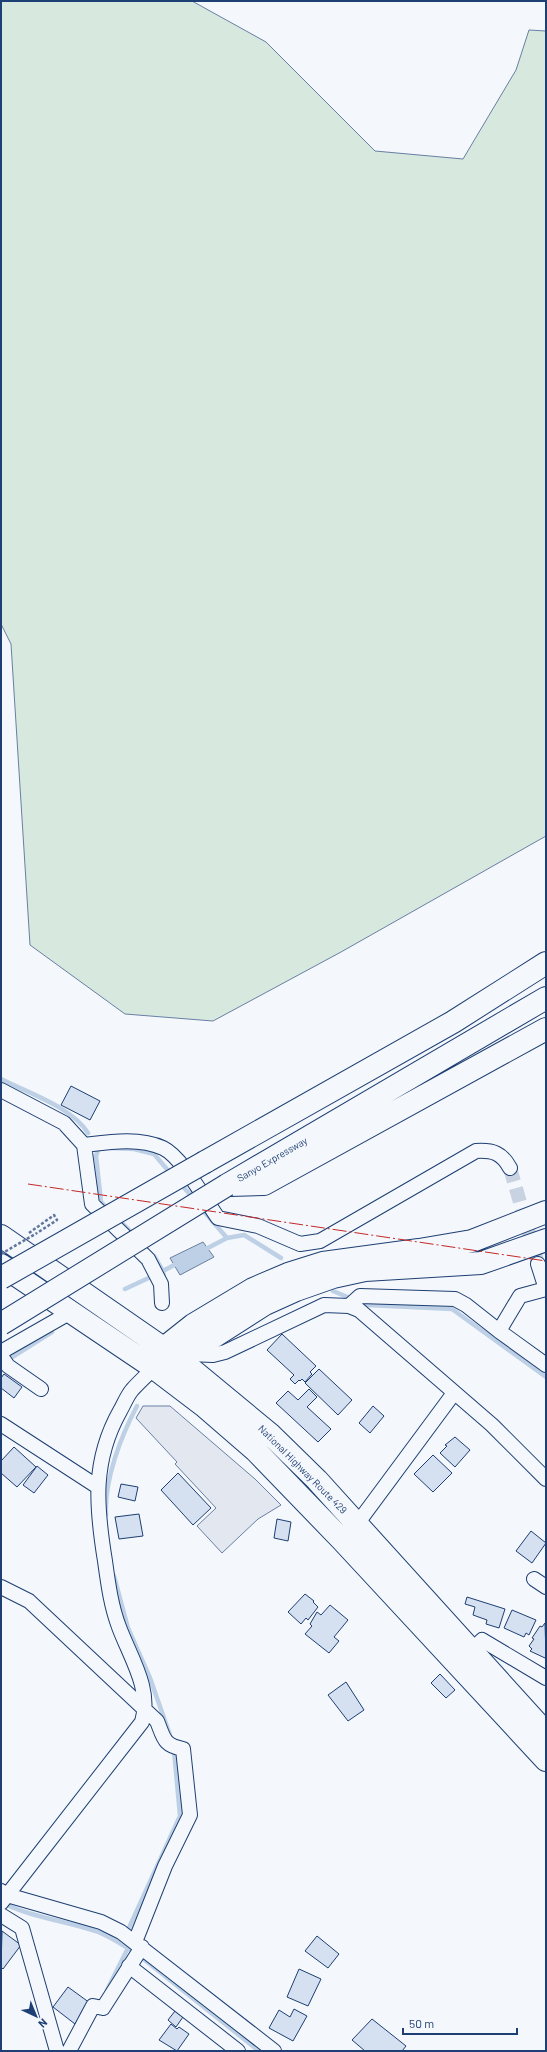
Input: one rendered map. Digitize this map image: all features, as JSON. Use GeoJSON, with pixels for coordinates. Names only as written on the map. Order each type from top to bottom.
{"type":"FeatureCollection","features":[{"type":"Feature","properties":{"kind":"highway"},"geometry":{"type":"LineString","coordinates":[[453,1022],[546,952]]}},
{"type":"Feature","properties":{"kind":"highway"},"geometry":{"type":"LineString","coordinates":[[1,1278],[453,1022],[546,963]]}},
{"type":"Feature","properties":{"kind":"highway","name":"Sanyo Expressway"},"geometry":{"type":"LineString","coordinates":[[1,1324],[227,1185],[546,998]]}},
{"type":"Feature","properties":{"kind":"highway"},"geometry":{"type":"LineString","coordinates":[[227,1185],[264,1184],[546,1029]]}},
{"type":"Feature","properties":{"kind":"highway"},"geometry":{"type":"LineString","coordinates":[[177,1354],[193,1325],[222,1306],[253,1289],[288,1274],[323,1263],[472,1241],[546,1212]]}},
{"type":"Feature","properties":{"kind":"highway","name":"National Highway Route 429"},"geometry":{"type":"LineString","coordinates":[[1,1236],[177,1354],[271,1435],[317,1480],[357,1524],[546,1760]]}},
{"type":"Feature","properties":{"kind":"highway"},"geometry":{"type":"LineString","coordinates":[[154,1368],[265,1304],[296,1290],[333,1277],[365,1270],[481,1263],[546,1240]]}},
{"type":"Feature","properties":{"kind":"highway","name":"National Highway Route 429"},"geometry":{"type":"LineString","coordinates":[[1,1265],[154,1368],[204,1406],[256,1451],[464,1657],[546,1733]]}},
{"type":"Feature","properties":{"kind":"street"},"geometry":{"type":"LineString","coordinates":[[1,1090],[64,1123],[84,1145],[92,1204],[148,1260],[157,1274],[161,1284],[162,1303]]}},
{"type":"Feature","properties":{"kind":"street"},"geometry":{"type":"LineString","coordinates":[[84,1145],[109,1142],[145,1142],[164,1148],[177,1158],[218,1218],[258,1226],[300,1244],[320,1241],[476,1151],[492,1150],[504,1157],[510,1168]]}},
{"type":"Feature","properties":{"kind":"street"},"geometry":{"type":"LineString","coordinates":[[499,1331],[520,1296],[546,1289],[538,1264]]}},
{"type":"Feature","properties":{"kind":"street"},"geometry":{"type":"LineString","coordinates":[[177,1354],[213,1355],[225,1352],[324,1305],[352,1303],[360,1296],[393,1296],[455,1299],[466,1305],[546,1365]]}},
{"type":"Feature","properties":{"kind":"street"},"geometry":{"type":"LineString","coordinates":[[352,1303],[492,1425],[546,1480]]}},
{"type":"Feature","properties":{"kind":"street"},"geometry":{"type":"LineString","coordinates":[[41,1389],[3,1358],[71,1312]]}},
{"type":"Feature","properties":{"kind":"street"},"geometry":{"type":"LineString","coordinates":[[154,1368],[132,1391],[113,1424],[102,1454],[98,1487],[99,1526],[110,1592],[118,1625],[144,1690],[146,1710],[142,1722],[3,1897],[101,1922],[121,1932],[136,1953],[238,2051]]}},
{"type":"Feature","properties":{"kind":"street"},"geometry":{"type":"LineString","coordinates":[[357,1524],[454,1393]]}},
{"type":"Feature","properties":{"kind":"street"},"geometry":{"type":"LineString","coordinates":[[1,1424],[98,1487]]}},
{"type":"Feature","properties":{"kind":"street"},"geometry":{"type":"LineString","coordinates":[[534,1579],[546,1586]]}},
{"type":"Feature","properties":{"kind":"street"},"geometry":{"type":"LineString","coordinates":[[1,1587],[29,1601],[157,1721],[166,1742],[173,1747],[183,1748],[190,1816],[165,1866],[136,1953],[103,2008],[93,2006],[69,2051]]}},
{"type":"Feature","properties":{"kind":"street"},"geometry":{"type":"LineString","coordinates":[[464,1657],[482,1640],[546,1678]]}},
{"type":"Feature","properties":{"kind":"street"},"geometry":{"type":"LineString","coordinates":[[1,1915],[22,1928],[57,2051]]}},
{"type":"Feature","properties":{"kind":"street"},"geometry":{"type":"LineString","coordinates":[[136,1953],[274,2051]]}},
{"type":"Feature","properties":{"kind":"path"},"geometry":{"type":"LineString","coordinates":[[1,1254],[57,1220],[54,1215],[35,1226],[29,1232]]}},
{"type":"Feature","properties":{"kind":"shaded area"},"geometry":{"type":"Polygon","coordinates":[[[1,1],[192,1],[266,42],[375,151],[463,159],[516,70],[529,30],[546,31],[546,836],[341,952],[213,1021],[125,1014],[30,945],[11,644],[1,624],[1,1]]]}},
{"type":"Feature","properties":{"kind":"shaded area"},"geometry":{"type":"Polygon","coordinates":[[[143,1406],[170,1406],[255,1479],[281,1505],[258,1519],[222,1553],[197,1526],[216,1508],[175,1464],[177,1462],[136,1418],[143,1406]]]}},
{"type":"Feature","properties":{"kind":"water"},"geometry":{"type":"Polygon","coordinates":[[[203,1242],[214,1257],[180,1275],[170,1258],[203,1242]]]}},
{"type":"Feature","properties":{"kind":"building"},"geometry":{"type":"Polygon","coordinates":[[[71,1086],[100,1101],[90,1120],[61,1105],[71,1086]]]}},
{"type":"Feature","properties":{"kind":"building"},"geometry":{"type":"Polygon","coordinates":[[[282,1334],[316,1366],[310,1372],[312,1374],[305,1382],[302,1379],[295,1384],[290,1379],[294,1375],[267,1350],[282,1334]]]}},
{"type":"Feature","properties":{"kind":"building"},"geometry":{"type":"Polygon","coordinates":[[[319,1369],[352,1400],[338,1415],[305,1383],[319,1369]]]}},
{"type":"Feature","properties":{"kind":"building"},"geometry":{"type":"Polygon","coordinates":[[[4,1374],[22,1387],[14,1398],[1,1388],[1,1378],[4,1374]]]}},
{"type":"Feature","properties":{"kind":"building"},"geometry":{"type":"Polygon","coordinates":[[[309,1389],[317,1397],[307,1407],[331,1429],[318,1442],[276,1403],[288,1391],[298,1400],[309,1389]]]}},
{"type":"Feature","properties":{"kind":"building"},"geometry":{"type":"Polygon","coordinates":[[[373,1406],[384,1416],[370,1433],[359,1423],[373,1406]]]}},
{"type":"Feature","properties":{"kind":"building"},"geometry":{"type":"Polygon","coordinates":[[[455,1437],[470,1450],[455,1467],[440,1453],[447,1446],[445,1445],[455,1437]]]}},
{"type":"Feature","properties":{"kind":"building"},"geometry":{"type":"Polygon","coordinates":[[[14,1447],[36,1467],[17,1487],[1,1473],[1,1461],[14,1447]]]}},
{"type":"Feature","properties":{"kind":"building"},"geometry":{"type":"Polygon","coordinates":[[[433,1455],[452,1473],[433,1492],[414,1474],[433,1455]]]}},
{"type":"Feature","properties":{"kind":"building"},"geometry":{"type":"Polygon","coordinates":[[[37,1466],[48,1475],[34,1493],[23,1485],[37,1466]]]}},
{"type":"Feature","properties":{"kind":"building"},"geometry":{"type":"Polygon","coordinates":[[[178,1473],[211,1508],[193,1525],[161,1490],[178,1473]]]}},
{"type":"Feature","properties":{"kind":"building"},"geometry":{"type":"Polygon","coordinates":[[[121,1484],[138,1487],[135,1501],[118,1497],[121,1484]]]}},
{"type":"Feature","properties":{"kind":"building"},"geometry":{"type":"Polygon","coordinates":[[[139,1514],[143,1536],[119,1539],[115,1517],[139,1514]]]}},
{"type":"Feature","properties":{"kind":"building"},"geometry":{"type":"Polygon","coordinates":[[[277,1519],[291,1522],[288,1541],[274,1538],[277,1519]]]}},
{"type":"Feature","properties":{"kind":"building"},"geometry":{"type":"Polygon","coordinates":[[[531,1531],[546,1543],[532,1563],[516,1551],[531,1531]]]}},
{"type":"Feature","properties":{"kind":"building"},"geometry":{"type":"Polygon","coordinates":[[[305,1594],[314,1601],[313,1602],[318,1607],[308,1620],[306,1618],[301,1624],[288,1612],[305,1594]]]}},
{"type":"Feature","properties":{"kind":"building"},"geometry":{"type":"Polygon","coordinates":[[[467,1597],[505,1609],[499,1628],[486,1624],[487,1620],[473,1615],[475,1607],[465,1604],[467,1597]]]}},
{"type":"Feature","properties":{"kind":"building"},"geometry":{"type":"Polygon","coordinates":[[[330,1605],[348,1620],[334,1637],[339,1641],[329,1653],[305,1634],[312,1626],[310,1624],[317,1612],[321,1615],[330,1605]]]}},
{"type":"Feature","properties":{"kind":"building"},"geometry":{"type":"Polygon","coordinates":[[[512,1610],[536,1620],[529,1635],[526,1633],[524,1637],[504,1628],[512,1610]]]}},
{"type":"Feature","properties":{"kind":"building"},"geometry":{"type":"Polygon","coordinates":[[[545,1623],[545,1658],[530,1651],[532,1649],[529,1646],[534,1639],[532,1638],[540,1626],[542,1627],[545,1623]]]}},
{"type":"Feature","properties":{"kind":"building"},"geometry":{"type":"Polygon","coordinates":[[[440,1674],[455,1690],[446,1698],[431,1683],[440,1674]]]}},
{"type":"Feature","properties":{"kind":"building"},"geometry":{"type":"Polygon","coordinates":[[[346,1682],[364,1710],[348,1721],[328,1695],[346,1682]]]}},
{"type":"Feature","properties":{"kind":"building"},"geometry":{"type":"Polygon","coordinates":[[[2,1931],[21,1945],[3,1969],[1,1967],[2,1931]]]}},
{"type":"Feature","properties":{"kind":"building"},"geometry":{"type":"Polygon","coordinates":[[[317,1936],[339,1954],[328,1968],[305,1951],[317,1936]]]}},
{"type":"Feature","properties":{"kind":"building"},"geometry":{"type":"Polygon","coordinates":[[[299,1969],[321,1979],[308,2006],[287,1997],[299,1969]]]}},
{"type":"Feature","properties":{"kind":"building"},"geometry":{"type":"Polygon","coordinates":[[[68,1987],[90,2003],[75,2024],[53,2007],[68,1987]]]}},
{"type":"Feature","properties":{"kind":"building"},"geometry":{"type":"Polygon","coordinates":[[[294,2009],[307,2016],[293,2041],[269,2028],[279,2010],[290,2017],[294,2009]]]}},
{"type":"Feature","properties":{"kind":"building"},"geometry":{"type":"Polygon","coordinates":[[[175,2011],[183,2017],[176,2027],[168,2020],[175,2011]]]}},
{"type":"Feature","properties":{"kind":"building"},"geometry":{"type":"Polygon","coordinates":[[[372,2019],[406,2046],[402,2051],[365,2051],[352,2040],[372,2019]]]}},
{"type":"Feature","properties":{"kind":"building"},"geometry":{"type":"Polygon","coordinates":[[[171,2024],[177,2029],[179,2027],[189,2034],[177,2051],[159,2040],[171,2024]]]}},
{"type":"Feature","properties":{"kind":"waterway"},"geometry":{"type":"LineString","coordinates":[[1,1079],[61,1108],[81,1124],[88,1133]]}},
{"type":"Feature","properties":{"kind":"waterway"},"geometry":{"type":"LineString","coordinates":[[110,1148],[134,1149],[154,1154],[171,1174]]}},
{"type":"Feature","properties":{"kind":"waterway"},"geometry":{"type":"LineString","coordinates":[[98,1150],[96,1156],[101,1202],[108,1209]]}},
{"type":"Feature","properties":{"kind":"waterway"},"geometry":{"type":"LineString","coordinates":[[179,1182],[194,1199]]}},
{"type":"Feature","properties":{"kind":"waterway"},"geometry":{"type":"LineString","coordinates":[[201,1208],[227,1238],[244,1235],[281,1258]]}},
{"type":"Feature","properties":{"kind":"waterway"},"geometry":{"type":"LineString","coordinates":[[118,1219],[131,1232]]}},
{"type":"Feature","properties":{"kind":"waterway"},"geometry":{"type":"LineString","coordinates":[[202,1251],[227,1238]]}},
{"type":"Feature","properties":{"kind":"waterway"},"geometry":{"type":"LineString","coordinates":[[154,1256],[163,1271],[164,1278]]}},
{"type":"Feature","properties":{"kind":"waterway"},"geometry":{"type":"LineString","coordinates":[[161,1272],[180,1262]]}},
{"type":"Feature","properties":{"kind":"waterway"},"geometry":{"type":"LineString","coordinates":[[125,1289],[155,1275]]}},
{"type":"Feature","properties":{"kind":"waterway"},"geometry":{"type":"LineString","coordinates":[[333,1291],[367,1305],[452,1309],[546,1377]]}},
{"type":"Feature","properties":{"kind":"waterway"},"geometry":{"type":"LineString","coordinates":[[6,1361],[52,1332]]}},
{"type":"Feature","properties":{"kind":"waterway"},"geometry":{"type":"LineString","coordinates":[[106,1515],[106,1501],[111,1473],[125,1431],[137,1406]]}},
{"type":"Feature","properties":{"kind":"waterway"},"geometry":{"type":"LineString","coordinates":[[114,1576],[128,1628],[150,1678],[171,1738]]}},
{"type":"Feature","properties":{"kind":"waterway"},"geometry":{"type":"LineString","coordinates":[[128,1930],[180,1816],[174,1750]]}},
{"type":"Feature","properties":{"kind":"waterway"},"geometry":{"type":"LineString","coordinates":[[3,1903],[38,1916],[86,1928],[108,1936],[136,1953],[259,2051]]}},
{"type":"Feature","properties":{"kind":"waterway"},"geometry":{"type":"LineString","coordinates":[[107,1990],[128,1948]]}},
{"type":"Feature","properties":{"kind":"tunnel"},"geometry":{"type":"LineString","coordinates":[[510,1168],[538,1264]]}},
{"type":"Feature","properties":{"kind":"power"},"geometry":{"type":"LineString","coordinates":[[28,1184],[546,1261]]}}]}
